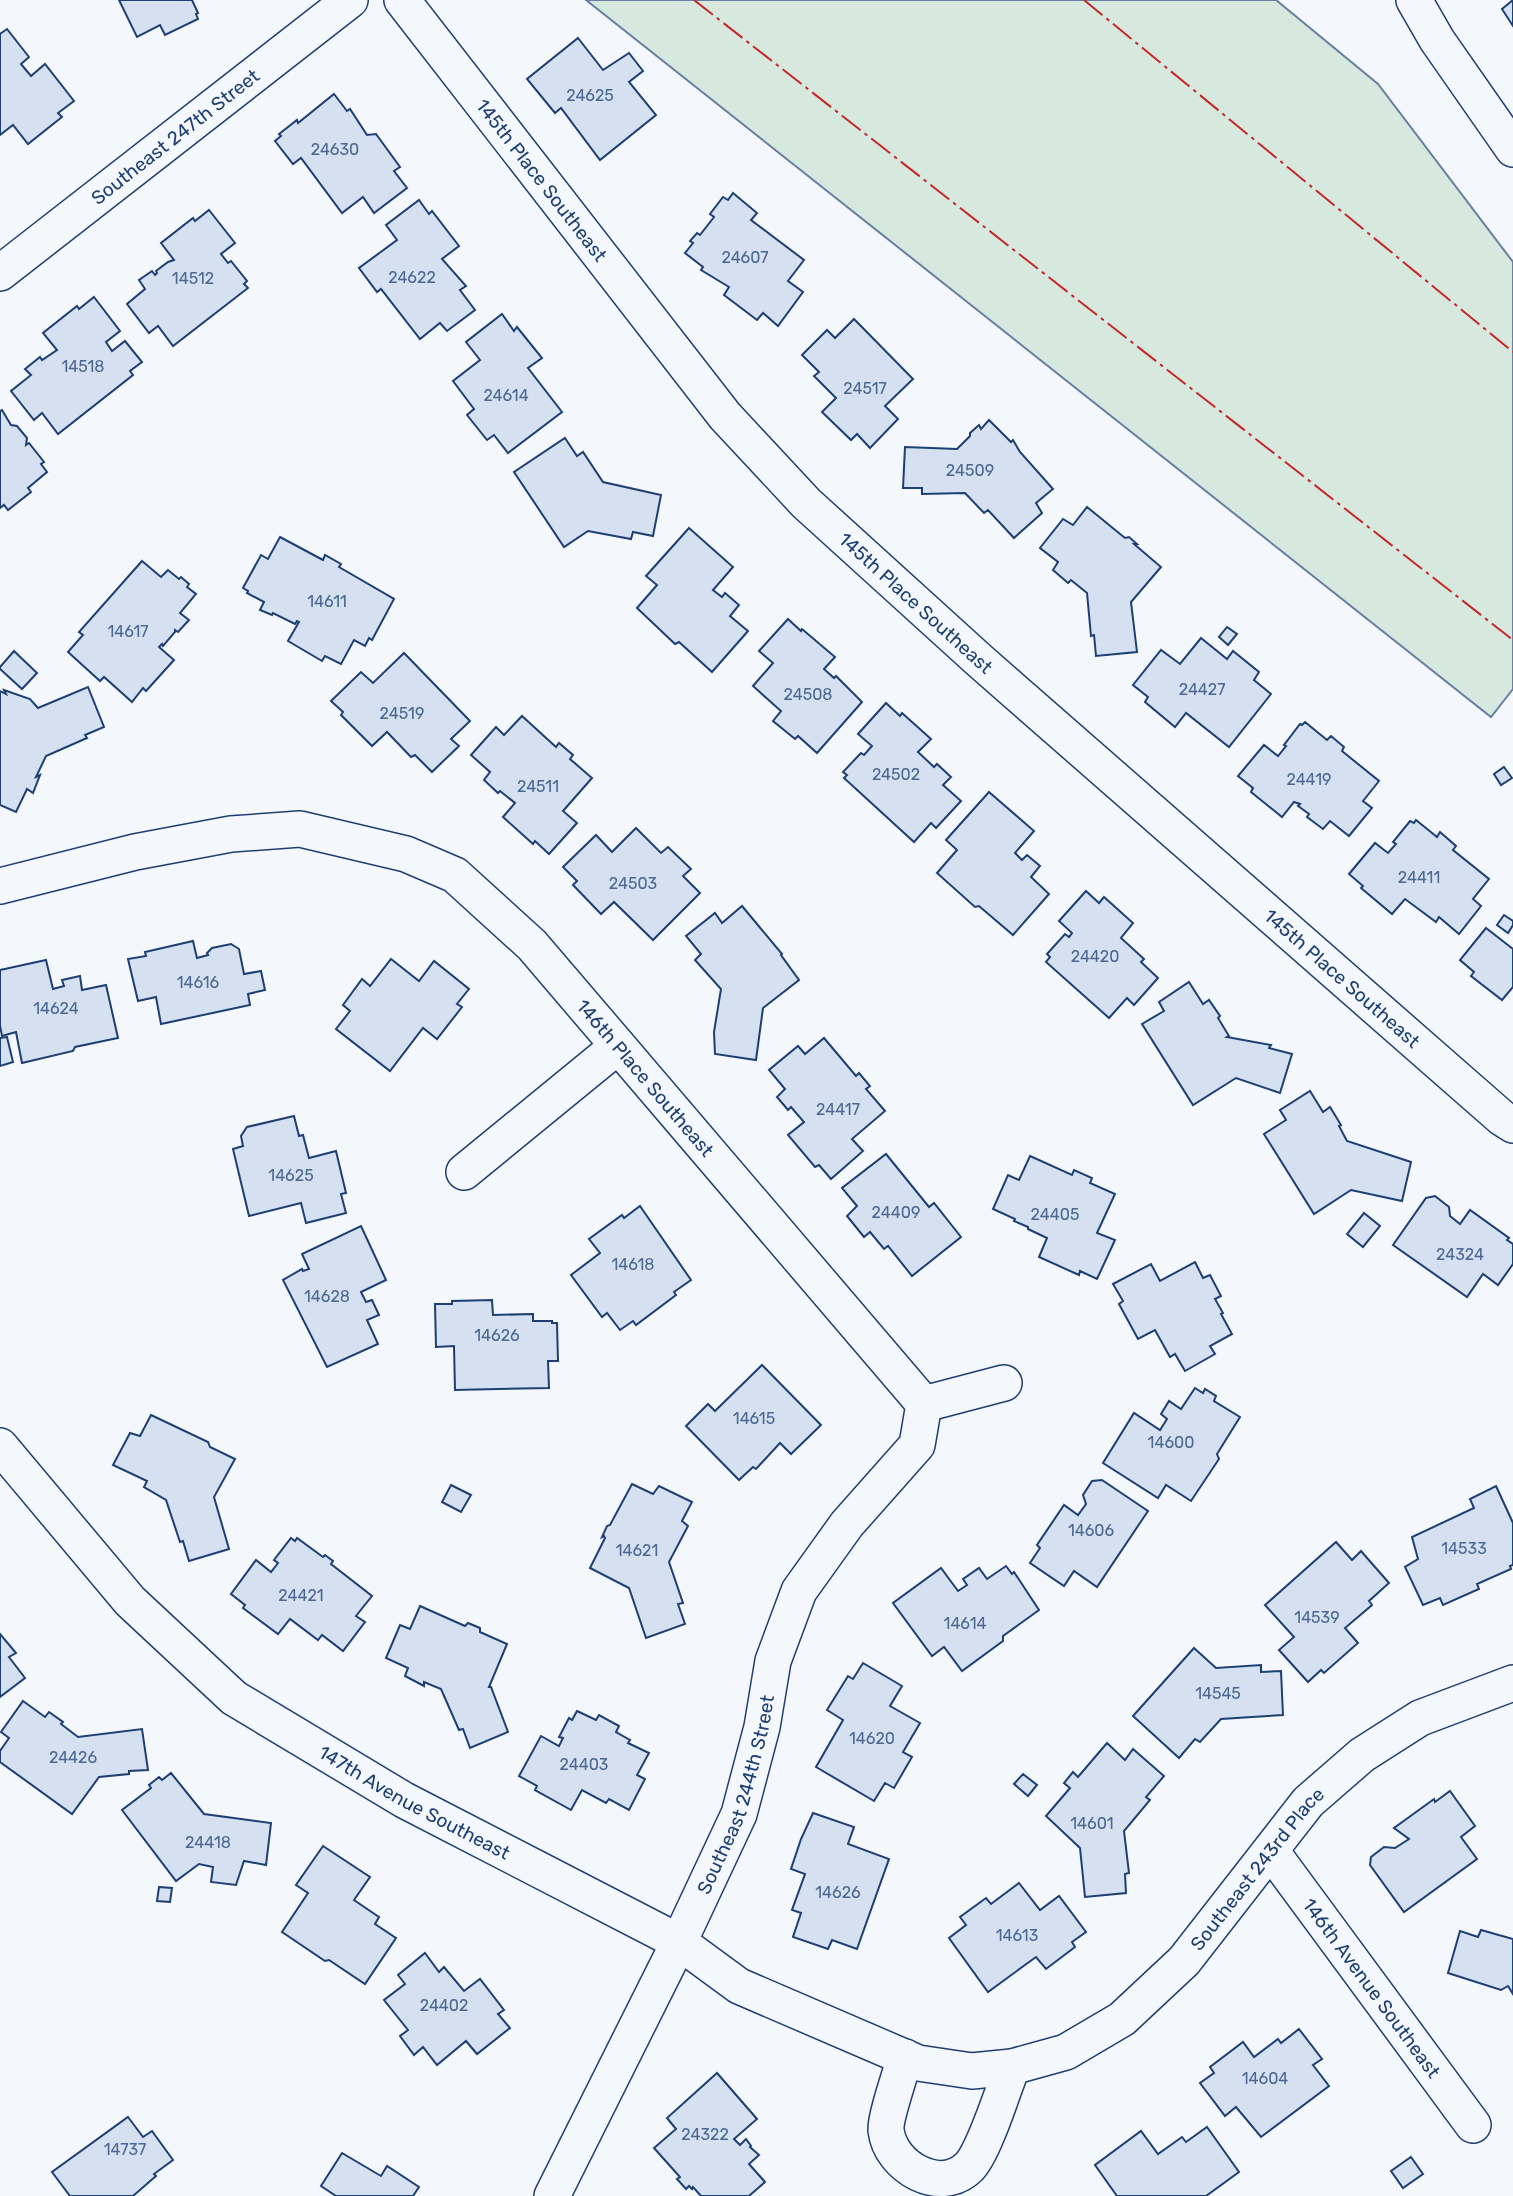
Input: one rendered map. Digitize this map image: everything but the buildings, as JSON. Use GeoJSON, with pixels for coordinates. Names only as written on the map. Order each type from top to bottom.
{"type":"FeatureCollection","features":[{"type":"Feature","properties":{"kind":"street","name":"Southeast 247th Street"},"geometry":{"type":"LineString","coordinates":[[0,272],[350,0]]}},
{"type":"Feature","properties":{"kind":"street","name":"145th Place Southeast"},"geometry":{"type":"LineString","coordinates":[[402,0],[725,416],[806,503],[989,669],[1513,1125]]}},
{"type":"Feature","properties":{"kind":"street"},"geometry":{"type":"LineString","coordinates":[[1413,0],[1437,40],[1513,149]]}},
{"type":"Feature","properties":{"kind":"street","name":"146th Place Southeast"},"geometry":{"type":"LineString","coordinates":[[0,886],[135,852],[231,834],[300,829],[406,854],[456,875],[532,945],[925,1404]]}},
{"type":"Feature","properties":{"kind":"street"},"geometry":{"type":"LineString","coordinates":[[464,1172],[618,1046]]}},
{"type":"Feature","properties":{"kind":"street"},"geometry":{"type":"LineString","coordinates":[[925,1404],[1003,1383]]}},
{"type":"Feature","properties":{"kind":"street","name":"Southeast 244th Street"},"geometry":{"type":"LineString","coordinates":[[552,2196],[739,1814],[762,1727],[773,1661],[799,1591],[846,1524],[916,1445],[925,1404]]}},
{"type":"Feature","properties":{"kind":"street","name":"147th Avenue Southeast"},"geometry":{"type":"LineString","coordinates":[[0,1446],[130,1601],[234,1698],[404,1800],[678,1942],[739,1986],[918,2063],[972,2071],[1012,2067]]}},
{"type":"Feature","properties":{"kind":"street","name":"Southeast 243rd Place"},"geometry":{"type":"LineString","coordinates":[[1012,2067],[1066,2052],[1122,2020],[1184,1961],[1308,1802],[1362,1755],[1420,1718],[1513,1683]]}},
{"type":"Feature","properties":{"kind":"street","name":"146th Avenue Southeast"},"geometry":{"type":"LineString","coordinates":[[1271,1851],[1473,2124]]}},
{"type":"Feature","properties":{"kind":"street"},"geometry":{"type":"LineString","coordinates":[[905,2057],[886,2128],[891,2146],[900,2160],[916,2173],[929,2179],[951,2177],[970,2166],[981,2146],[1012,2067]]}},
{"type":"Feature","properties":{"kind":"shaded area"},"geometry":{"type":"Polygon","coordinates":[[[586,0],[1276,0],[1378,84],[1513,262],[1513,689],[1491,717],[586,0]]]}},
{"type":"Feature","properties":{"kind":"power"},"geometry":{"type":"LineString","coordinates":[[694,0],[1513,640]]}},
{"type":"Feature","properties":{"kind":"power"},"geometry":{"type":"LineString","coordinates":[[1084,0],[1513,352]]}}]}
